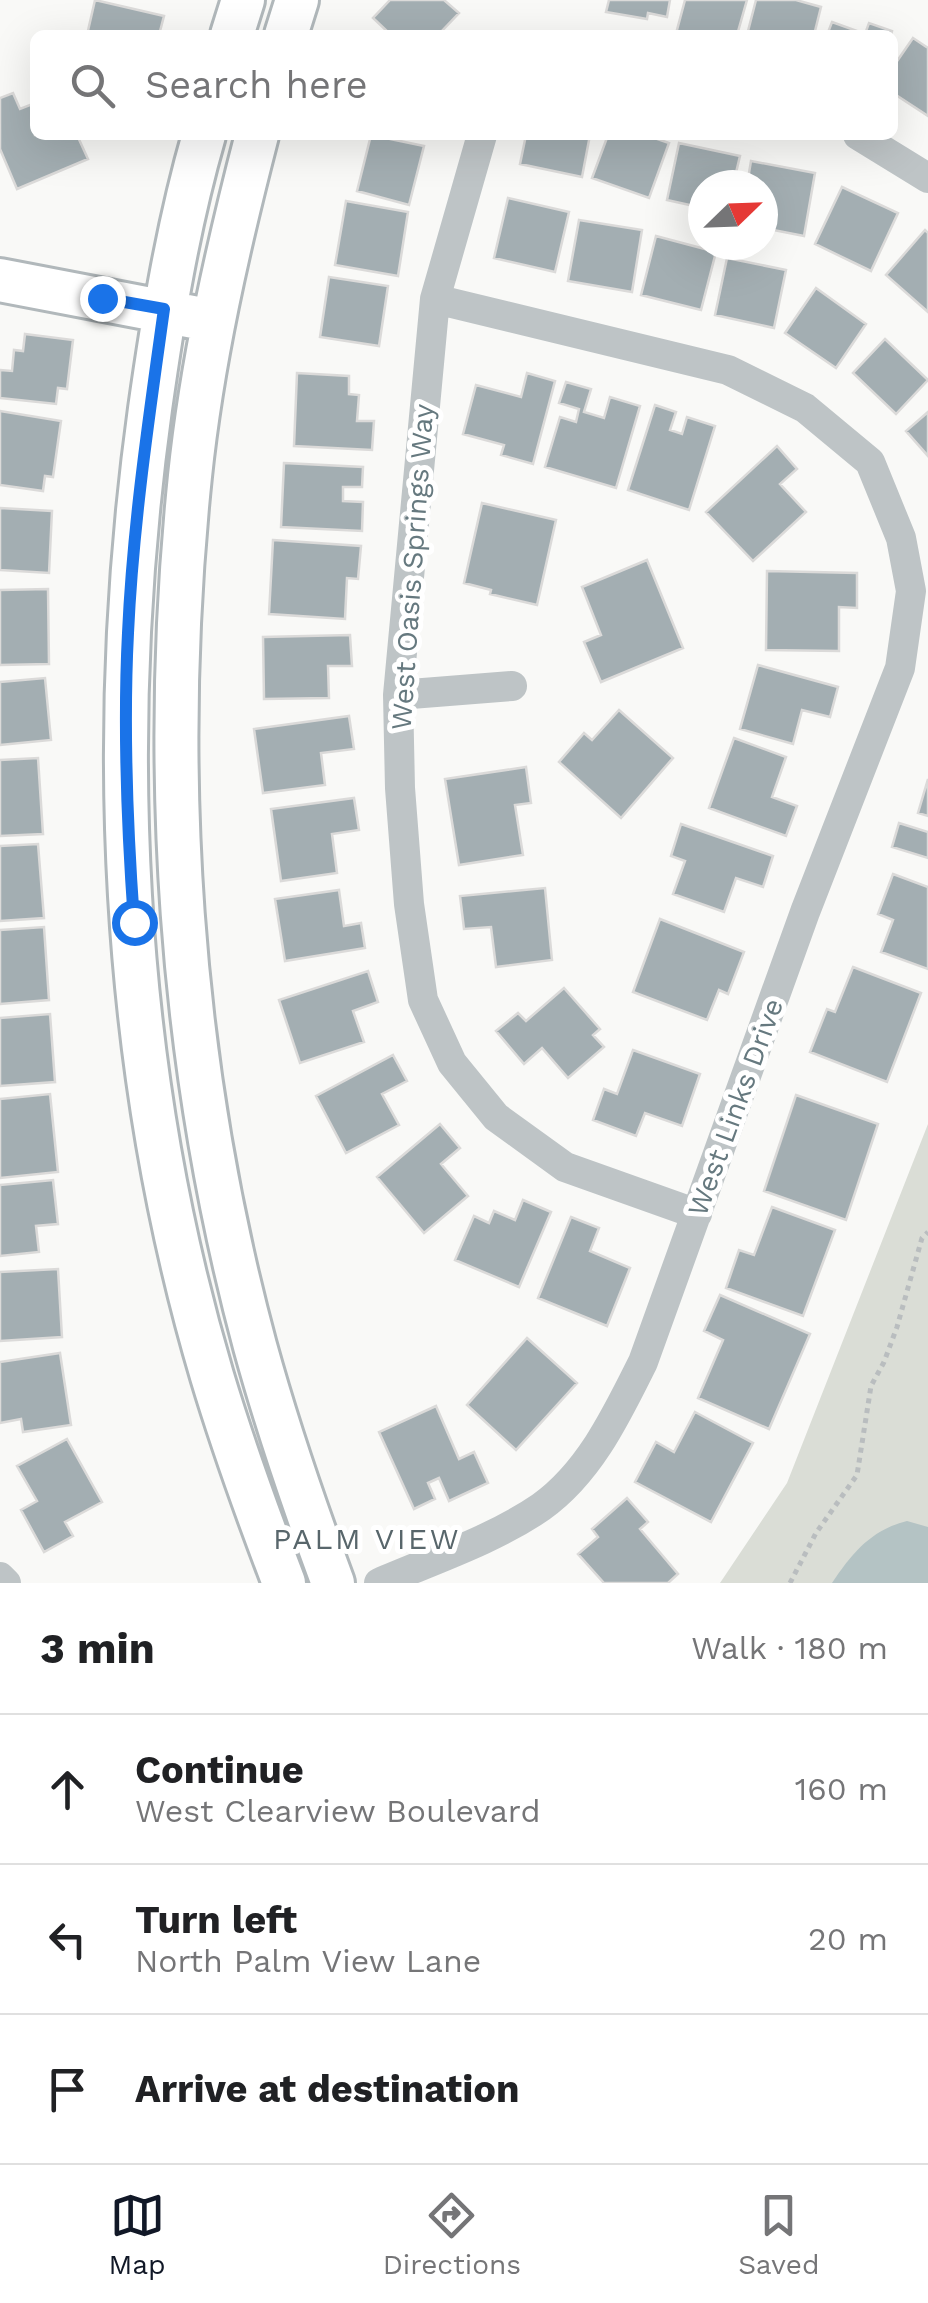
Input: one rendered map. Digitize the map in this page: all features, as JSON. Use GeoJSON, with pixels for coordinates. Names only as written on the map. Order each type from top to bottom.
{"type":"FeatureCollection","features":[{"type":"Feature","properties":{"kind":"street"},"geometry":{"type":"LineString","coordinates":[[234,30],[243,0]]}},
{"type":"Feature","properties":{"kind":"street"},"geometry":{"type":"LineString","coordinates":[[288,30],[297,0]]}},
{"type":"Feature","properties":{"kind":"street"},"geometry":{"type":"LineString","coordinates":[[203,140],[164,309],[138,507],[128,635],[125,797],[140,1004],[156,1122],[193,1305],[223,1410],[284,1583]]}},
{"type":"Feature","properties":{"kind":"street"},"geometry":{"type":"LineString","coordinates":[[256,140],[213,322],[190,473],[176,746],[188,979],[212,1148],[234,1259],[278,1425],[333,1583]]}},
{"type":"Feature","properties":{"kind":"street","name":"West Oasis Springs Way"},"geometry":{"type":"LineString","coordinates":[[481,140],[435,299],[398,695],[400,788],[423,1000],[452,1064],[496,1117],[565,1167],[697,1214]]}},
{"type":"Feature","properties":{"kind":"street"},"geometry":{"type":"LineString","coordinates":[[866,140],[928,178]]}},
{"type":"Feature","properties":{"kind":"street"},"geometry":{"type":"LineString","coordinates":[[0,280],[164,309],[213,322]]}},
{"type":"Feature","properties":{"kind":"street","name":"West Links Drive"},"geometry":{"type":"LineString","coordinates":[[379,1583],[498,1531],[542,1506],[602,1441],[643,1362],[805,912],[900,668],[911,591],[914,532],[870,462],[805,408],[728,370],[435,299]]}},
{"type":"Feature","properties":{"kind":"street"},"geometry":{"type":"LineString","coordinates":[[398,695],[512,686]]}},
{"type":"Feature","properties":{"kind":"street"},"geometry":{"type":"LineString","coordinates":[[0,1577],[6,1583]]}},
{"type":"Feature","properties":{"kind":"path"},"geometry":{"type":"LineString","coordinates":[[790,1583],[816,1533],[857,1475],[870,1386],[884,1362],[922,1238],[928,1232]]}},
{"type":"Feature","properties":{"kind":"shaded area"},"geometry":{"type":"Polygon","coordinates":[[[928,1124],[928,1583],[720,1583],[787,1483],[928,1124]]]}},
{"type":"Feature","properties":{"kind":"shaded area"},"geometry":{"type":"Polygon","coordinates":[[[907,1521],[928,1527],[928,1583],[832,1583],[864,1544],[883,1530],[907,1521]]]}},
{"type":"Feature","properties":{"kind":"building"},"geometry":{"type":"Polygon","coordinates":[[[95,0],[164,16],[160,30],[88,30],[95,0]]]}},
{"type":"Feature","properties":{"kind":"building"},"geometry":{"type":"Polygon","coordinates":[[[390,0],[444,0],[459,13],[443,30],[386,30],[373,18],[390,0]]]}},
{"type":"Feature","properties":{"kind":"building"},"geometry":{"type":"Polygon","coordinates":[[[609,0],[670,0],[667,17],[648,13],[647,19],[606,12],[609,0]]]}},
{"type":"Feature","properties":{"kind":"building"},"geometry":{"type":"Polygon","coordinates":[[[685,0],[747,0],[738,30],[677,30],[685,0]]]}},
{"type":"Feature","properties":{"kind":"building"},"geometry":{"type":"Polygon","coordinates":[[[756,0],[796,0],[821,7],[815,30],[748,30],[756,0]]]}},
{"type":"Feature","properties":{"kind":"building"},"geometry":{"type":"Polygon","coordinates":[[[832,22],[854,30],[829,30],[832,22]]]}},
{"type":"Feature","properties":{"kind":"building"},"geometry":{"type":"Polygon","coordinates":[[[869,23],[889,30],[866,30],[869,23]]]}},
{"type":"Feature","properties":{"kind":"building"},"geometry":{"type":"Polygon","coordinates":[[[913,38],[928,48],[928,116],[898,96],[898,60],[913,38]]]}},
{"type":"Feature","properties":{"kind":"building"},"geometry":{"type":"Polygon","coordinates":[[[13,93],[20,109],[30,105],[30,140],[79,140],[88,159],[17,189],[0,149],[0,98],[13,93]]]}},
{"type":"Feature","properties":{"kind":"building"},"geometry":{"type":"Polygon","coordinates":[[[370,140],[424,146],[409,205],[357,191],[370,140]]]}},
{"type":"Feature","properties":{"kind":"building"},"geometry":{"type":"Polygon","coordinates":[[[525,140],[589,140],[582,177],[520,164],[525,140]]]}},
{"type":"Feature","properties":{"kind":"building"},"geometry":{"type":"Polygon","coordinates":[[[606,140],[669,143],[649,198],[592,178],[606,140]]]}},
{"type":"Feature","properties":{"kind":"building"},"geometry":{"type":"Polygon","coordinates":[[[679,143],[740,156],[737,170],[688,170],[688,205],[667,200],[679,143]]]}},
{"type":"Feature","properties":{"kind":"building"},"geometry":{"type":"Polygon","coordinates":[[[751,161],[815,173],[804,236],[778,231],[778,170],[750,170],[751,161]]]}},
{"type":"Feature","properties":{"kind":"building"},"geometry":{"type":"Polygon","coordinates":[[[842,187],[898,213],[871,271],[815,244],[842,187]]]}},
{"type":"Feature","properties":{"kind":"building"},"geometry":{"type":"Polygon","coordinates":[[[508,198],[569,212],[555,272],[494,258],[508,198]]]}},
{"type":"Feature","properties":{"kind":"building"},"geometry":{"type":"Polygon","coordinates":[[[346,201],[408,212],[398,276],[335,265],[346,201]]]}},
{"type":"Feature","properties":{"kind":"building"},"geometry":{"type":"Polygon","coordinates":[[[579,220],[642,230],[632,292],[568,281],[579,220]]]}},
{"type":"Feature","properties":{"kind":"building"},"geometry":{"type":"Polygon","coordinates":[[[925,230],[928,233],[928,312],[886,275],[925,230]]]}},
{"type":"Feature","properties":{"kind":"building"},"geometry":{"type":"Polygon","coordinates":[[[656,236],[688,245],[688,260],[714,260],[701,310],[641,295],[656,236]]]}},
{"type":"Feature","properties":{"kind":"building"},"geometry":{"type":"Polygon","coordinates":[[[727,260],[786,270],[774,328],[715,315],[727,260]]]}},
{"type":"Feature","properties":{"kind":"building"},"geometry":{"type":"Polygon","coordinates":[[[329,277],[388,286],[379,346],[320,337],[329,277]]]}},
{"type":"Feature","properties":{"kind":"building"},"geometry":{"type":"Polygon","coordinates":[[[816,288],[866,324],[836,368],[785,333],[816,288]]]}},
{"type":"Feature","properties":{"kind":"building"},"geometry":{"type":"Polygon","coordinates":[[[25,334],[73,340],[67,389],[58,388],[56,404],[0,398],[0,370],[12,371],[14,350],[23,351],[25,334]]]}},
{"type":"Feature","properties":{"kind":"building"},"geometry":{"type":"Polygon","coordinates":[[[885,339],[928,380],[896,414],[853,373],[885,339]]]}},
{"type":"Feature","properties":{"kind":"building"},"geometry":{"type":"Polygon","coordinates":[[[297,373],[349,376],[349,394],[359,395],[357,421],[374,421],[372,450],[294,446],[297,373]]]}},
{"type":"Feature","properties":{"kind":"building"},"geometry":{"type":"Polygon","coordinates":[[[527,373],[555,381],[533,464],[501,455],[504,445],[463,434],[476,385],[521,397],[527,373]]]}},
{"type":"Feature","properties":{"kind":"building"},"geometry":{"type":"Polygon","coordinates":[[[566,382],[591,389],[584,412],[604,418],[610,397],[640,406],[616,488],[545,467],[560,417],[576,422],[579,409],[559,403],[566,382]]]}},
{"type":"Feature","properties":{"kind":"building"},"geometry":{"type":"Polygon","coordinates":[[[655,405],[676,412],[670,430],[682,434],[687,417],[715,426],[689,510],[628,490],[655,405]]]}},
{"type":"Feature","properties":{"kind":"building"},"geometry":{"type":"Polygon","coordinates":[[[0,411],[61,421],[53,477],[45,476],[43,491],[0,485],[0,411]]]}},
{"type":"Feature","properties":{"kind":"building"},"geometry":{"type":"Polygon","coordinates":[[[928,412],[928,456],[906,431],[928,412]]]}},
{"type":"Feature","properties":{"kind":"building"},"geometry":{"type":"Polygon","coordinates":[[[777,446],[797,469],[780,484],[806,512],[753,561],[706,512],[777,446]]]}},
{"type":"Feature","properties":{"kind":"building"},"geometry":{"type":"Polygon","coordinates":[[[284,463],[363,467],[362,487],[343,487],[343,501],[363,502],[362,531],[281,527],[284,463]]]}},
{"type":"Feature","properties":{"kind":"building"},"geometry":{"type":"Polygon","coordinates":[[[482,503],[556,520],[537,605],[490,594],[491,590],[464,583],[482,503]]]}},
{"type":"Feature","properties":{"kind":"building"},"geometry":{"type":"Polygon","coordinates":[[[0,508],[52,511],[49,573],[0,570],[0,508]]]}},
{"type":"Feature","properties":{"kind":"building"},"geometry":{"type":"Polygon","coordinates":[[[273,540],[361,546],[358,579],[347,578],[345,619],[269,614],[273,540]]]}},
{"type":"Feature","properties":{"kind":"building"},"geometry":{"type":"Polygon","coordinates":[[[647,560],[683,648],[601,682],[584,642],[601,635],[582,587],[647,560]]]}},
{"type":"Feature","properties":{"kind":"building"},"geometry":{"type":"Polygon","coordinates":[[[767,571],[857,573],[857,608],[839,607],[839,651],[766,650],[767,571]]]}},
{"type":"Feature","properties":{"kind":"building"},"geometry":{"type":"Polygon","coordinates":[[[48,589],[49,664],[0,665],[0,590],[48,589]]]}},
{"type":"Feature","properties":{"kind":"building"},"geometry":{"type":"Polygon","coordinates":[[[350,635],[352,666],[328,666],[329,698],[264,699],[263,637],[350,635]]]}},
{"type":"Feature","properties":{"kind":"building"},"geometry":{"type":"Polygon","coordinates":[[[758,665],[838,687],[830,717],[802,710],[793,744],[740,729],[758,665]]]}},
{"type":"Feature","properties":{"kind":"building"},"geometry":{"type":"Polygon","coordinates":[[[45,678],[51,740],[0,745],[0,682],[45,678]]]}},
{"type":"Feature","properties":{"kind":"building"},"geometry":{"type":"Polygon","coordinates":[[[619,710],[673,758],[621,818],[559,762],[584,733],[592,740],[619,710]]]}},
{"type":"Feature","properties":{"kind":"building"},"geometry":{"type":"Polygon","coordinates":[[[349,716],[354,749],[321,753],[325,785],[263,793],[254,729],[349,716]]]}},
{"type":"Feature","properties":{"kind":"building"},"geometry":{"type":"Polygon","coordinates":[[[734,738],[786,757],[772,797],[797,806],[786,836],[709,808],[734,738]]]}},
{"type":"Feature","properties":{"kind":"building"},"geometry":{"type":"Polygon","coordinates":[[[38,758],[43,834],[0,836],[0,760],[38,758]]]}},
{"type":"Feature","properties":{"kind":"building"},"geometry":{"type":"Polygon","coordinates":[[[526,767],[531,803],[515,805],[523,855],[459,865],[445,779],[526,767]]]}},
{"type":"Feature","properties":{"kind":"building"},"geometry":{"type":"Polygon","coordinates":[[[928,779],[928,816],[918,813],[928,779]]]}},
{"type":"Feature","properties":{"kind":"building"},"geometry":{"type":"Polygon","coordinates":[[[354,798],[359,830],[332,834],[337,873],[281,881],[271,809],[354,798]]]}},
{"type":"Feature","properties":{"kind":"building"},"geometry":{"type":"Polygon","coordinates":[[[899,823],[928,832],[928,858],[892,847],[899,823]]]}},
{"type":"Feature","properties":{"kind":"building"},"geometry":{"type":"Polygon","coordinates":[[[681,824],[773,856],[763,887],[736,878],[724,912],[673,894],[685,861],[671,856],[681,824]]]}},
{"type":"Feature","properties":{"kind":"building"},"geometry":{"type":"Polygon","coordinates":[[[38,844],[44,918],[0,921],[0,846],[38,844]]]}},
{"type":"Feature","properties":{"kind":"building"},"geometry":{"type":"Polygon","coordinates":[[[893,874],[928,887],[928,969],[881,952],[893,920],[878,914],[893,874]]]}},
{"type":"Feature","properties":{"kind":"building"},"geometry":{"type":"Polygon","coordinates":[[[545,888],[552,960],[496,967],[491,927],[464,929],[460,896],[545,888]]]}},
{"type":"Feature","properties":{"kind":"building"},"geometry":{"type":"Polygon","coordinates":[[[339,890],[344,926],[361,923],[365,948],[285,961],[275,899],[339,890]]]}},
{"type":"Feature","properties":{"kind":"building"},"geometry":{"type":"Polygon","coordinates":[[[660,919],[744,952],[728,994],[719,990],[707,1020],[633,992],[660,919]]]}},
{"type":"Feature","properties":{"kind":"building"},"geometry":{"type":"Polygon","coordinates":[[[44,927],[49,1000],[0,1004],[0,930],[44,927]]]}},
{"type":"Feature","properties":{"kind":"building"},"geometry":{"type":"Polygon","coordinates":[[[853,967],[921,993],[887,1082],[810,1052],[827,1009],[835,1012],[853,967]]]}},
{"type":"Feature","properties":{"kind":"building"},"geometry":{"type":"Polygon","coordinates":[[[368,971],[378,1002],[353,1011],[364,1042],[300,1063],[279,1000],[368,971]]]}},
{"type":"Feature","properties":{"kind":"building"},"geometry":{"type":"Polygon","coordinates":[[[564,988],[600,1029],[593,1035],[604,1047],[568,1078],[542,1048],[524,1064],[496,1031],[518,1013],[526,1021],[564,988]]]}},
{"type":"Feature","properties":{"kind":"building"},"geometry":{"type":"Polygon","coordinates":[[[50,1014],[55,1082],[0,1086],[0,1018],[50,1014]]]}},
{"type":"Feature","properties":{"kind":"building"},"geometry":{"type":"Polygon","coordinates":[[[633,1050],[700,1074],[682,1126],[645,1113],[636,1136],[593,1120],[604,1089],[617,1094],[633,1050]]]}},
{"type":"Feature","properties":{"kind":"building"},"geometry":{"type":"Polygon","coordinates":[[[393,1055],[407,1081],[382,1094],[399,1125],[346,1153],[316,1096],[393,1055]]]}},
{"type":"Feature","properties":{"kind":"building"},"geometry":{"type":"Polygon","coordinates":[[[50,1094],[58,1172],[0,1178],[0,1099],[50,1094]]]}},
{"type":"Feature","properties":{"kind":"building"},"geometry":{"type":"Polygon","coordinates":[[[796,1095],[878,1124],[846,1220],[764,1191],[796,1095]]]}},
{"type":"Feature","properties":{"kind":"building"},"geometry":{"type":"Polygon","coordinates":[[[440,1124],[460,1148],[441,1164],[468,1196],[424,1233],[377,1177],[440,1124]]]}},
{"type":"Feature","properties":{"kind":"building"},"geometry":{"type":"Polygon","coordinates":[[[53,1180],[58,1224],[36,1226],[39,1252],[0,1256],[0,1185],[53,1180]]]}},
{"type":"Feature","properties":{"kind":"building"},"geometry":{"type":"Polygon","coordinates":[[[523,1200],[551,1212],[519,1287],[455,1260],[474,1216],[489,1223],[494,1211],[515,1220],[523,1200]]]}},
{"type":"Feature","properties":{"kind":"building"},"geometry":{"type":"Polygon","coordinates":[[[772,1207],[835,1230],[803,1316],[726,1288],[739,1250],[754,1255],[772,1207]]]}},
{"type":"Feature","properties":{"kind":"building"},"geometry":{"type":"Polygon","coordinates":[[[571,1217],[599,1228],[590,1251],[630,1268],[607,1326],[538,1298],[571,1217]]]}},
{"type":"Feature","properties":{"kind":"building"},"geometry":{"type":"Polygon","coordinates":[[[58,1269],[62,1337],[0,1341],[0,1272],[58,1269]]]}},
{"type":"Feature","properties":{"kind":"building"},"geometry":{"type":"Polygon","coordinates":[[[720,1295],[810,1334],[769,1429],[698,1398],[723,1340],[704,1331],[720,1295]]]}},
{"type":"Feature","properties":{"kind":"building"},"geometry":{"type":"Polygon","coordinates":[[[527,1338],[577,1383],[516,1450],[467,1405],[527,1338]]]}},
{"type":"Feature","properties":{"kind":"building"},"geometry":{"type":"Polygon","coordinates":[[[60,1353],[71,1425],[23,1432],[21,1419],[0,1423],[0,1362],[60,1353]]]}},
{"type":"Feature","properties":{"kind":"building"},"geometry":{"type":"Polygon","coordinates":[[[436,1406],[459,1459],[474,1452],[488,1483],[449,1501],[439,1478],[428,1483],[435,1499],[414,1509],[379,1432],[436,1406]]]}},
{"type":"Feature","properties":{"kind":"building"},"geometry":{"type":"Polygon","coordinates":[[[695,1412],[753,1443],[711,1522],[635,1482],[656,1442],[674,1452],[695,1412]]]}},
{"type":"Feature","properties":{"kind":"building"},"geometry":{"type":"Polygon","coordinates":[[[67,1439],[102,1502],[65,1522],[73,1536],[44,1552],[21,1510],[37,1501],[17,1466],[67,1439]]]}},
{"type":"Feature","properties":{"kind":"building"},"geometry":{"type":"Polygon","coordinates":[[[627,1498],[648,1522],[640,1529],[678,1574],[668,1583],[604,1583],[578,1554],[598,1537],[592,1529],[627,1498]]]}},
{"type":"Feature","properties":{"kind":"district","name":"PALM VIEW"},"geometry":{"type":"Point","coordinates":[367,1539]}},
{"type":"Feature","properties":{"kind":"route"},"geometry":{"type":"LineString","coordinates":[[102,298],[164,309],[134,540],[128,635],[125,797],[134,922]]}}]}
